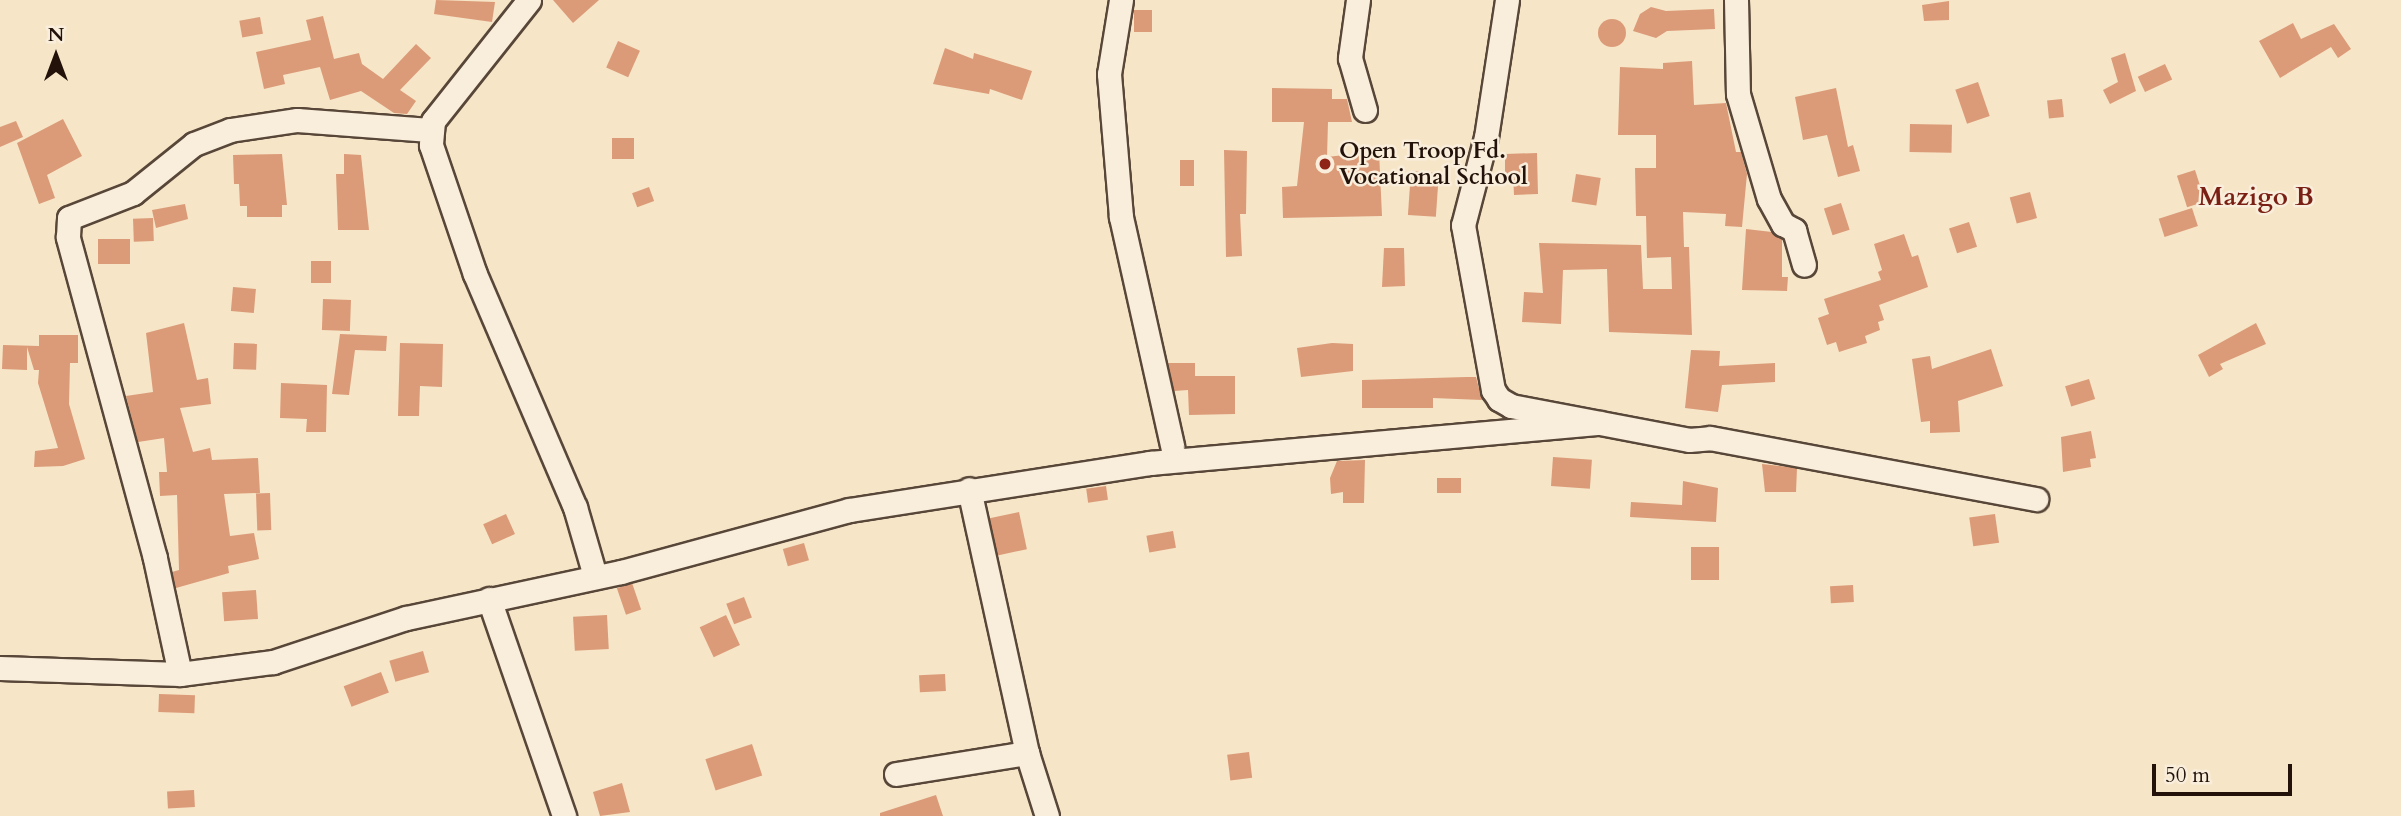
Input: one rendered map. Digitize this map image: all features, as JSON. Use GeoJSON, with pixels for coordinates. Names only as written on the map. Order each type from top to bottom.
{"type":"FeatureCollection","features":[{"type":"Feature","properties":{"kind":"street"},"geometry":{"type":"LineString","coordinates":[[430,130],[529,0]]}},
{"type":"Feature","properties":{"kind":"street"},"geometry":{"type":"LineString","coordinates":[[1121,0],[1109,74],[1121,217],[1172,446]]}},
{"type":"Feature","properties":{"kind":"street"},"geometry":{"type":"LineString","coordinates":[[1358,0],[1350,58],[1365,110]]}},
{"type":"Feature","properties":{"kind":"street"},"geometry":{"type":"LineString","coordinates":[[1507,0],[1486,137],[1463,225],[1493,390],[1511,406],[1689,440],[1710,438],[1884,474],[2036,499]]}},
{"type":"Feature","properties":{"kind":"street"},"geometry":{"type":"LineString","coordinates":[[1736,0],[1738,94],[1769,199],[1783,224],[1794,230],[1804,265]]}},
{"type":"Feature","properties":{"kind":"street"},"geometry":{"type":"LineString","coordinates":[[180,674],[155,558],[68,237],[69,218],[133,193],[194,144],[230,130],[297,120],[430,130]]}},
{"type":"Feature","properties":{"kind":"street"},"geometry":{"type":"LineString","coordinates":[[430,130],[475,274],[575,507],[595,576]]}},
{"type":"Feature","properties":{"kind":"street"},"geometry":{"type":"LineString","coordinates":[[0,668],[180,674],[273,662],[406,618],[595,576],[849,510],[969,489],[1150,463],[1599,423]]}},
{"type":"Feature","properties":{"kind":"street"},"geometry":{"type":"LineString","coordinates":[[969,489],[1027,753],[1047,816]]}},
{"type":"Feature","properties":{"kind":"street"},"geometry":{"type":"LineString","coordinates":[[489,599],[564,816]]}},
{"type":"Feature","properties":{"kind":"street"},"geometry":{"type":"LineString","coordinates":[[896,774],[1027,753]]}},
{"type":"Feature","properties":{"kind":"building"},"geometry":{"type":"Polygon","coordinates":[[[436,0],[495,2],[492,22],[434,14],[436,0]]]}},
{"type":"Feature","properties":{"kind":"building"},"geometry":{"type":"Polygon","coordinates":[[[553,0],[599,0],[573,23],[553,0]]]}},
{"type":"Feature","properties":{"kind":"building"},"geometry":{"type":"Polygon","coordinates":[[[1949,1],[1949,20],[1924,21],[1922,5],[1949,1]]]}},
{"type":"Feature","properties":{"kind":"building"},"geometry":{"type":"Polygon","coordinates":[[[1651,7],[1666,11],[1714,9],[1715,29],[1667,31],[1656,38],[1633,31],[1640,14],[1651,7]]]}},
{"type":"Feature","properties":{"kind":"building"},"geometry":{"type":"Polygon","coordinates":[[[1134,10],[1152,10],[1152,32],[1134,32],[1134,10]]]}},
{"type":"Feature","properties":{"kind":"building"},"geometry":{"type":"Polygon","coordinates":[[[323,16],[334,59],[359,53],[362,64],[383,79],[416,44],[431,58],[400,90],[416,101],[407,114],[394,113],[361,91],[330,100],[320,67],[283,75],[285,84],[264,89],[256,52],[311,40],[306,20],[323,16]]]}},
{"type":"Feature","properties":{"kind":"building"},"geometry":{"type":"Polygon","coordinates":[[[260,17],[263,34],[242,37],[239,21],[260,17]]]}},
{"type":"Feature","properties":{"kind":"building"},"geometry":{"type":"Polygon","coordinates":[[[1612,19],[1622,23],[1626,33],[1622,43],[1612,47],[1602,43],[1598,33],[1602,23],[1612,19]]]}},
{"type":"Feature","properties":{"kind":"building"},"geometry":{"type":"Polygon","coordinates":[[[2293,23],[2301,39],[2334,24],[2351,49],[2338,58],[2331,47],[2280,78],[2259,41],[2293,23]]]}},
{"type":"Feature","properties":{"kind":"building"},"geometry":{"type":"Polygon","coordinates":[[[618,41],[640,51],[628,77],[606,67],[618,41]]]}},
{"type":"Feature","properties":{"kind":"building"},"geometry":{"type":"Polygon","coordinates":[[[945,48],[973,59],[974,53],[1032,71],[1022,100],[990,89],[989,94],[933,84],[945,48]]]}},
{"type":"Feature","properties":{"kind":"building"},"geometry":{"type":"Polygon","coordinates":[[[2125,53],[2136,91],[2110,104],[2103,90],[2118,82],[2111,58],[2125,53]]]}},
{"type":"Feature","properties":{"kind":"building"},"geometry":{"type":"Polygon","coordinates":[[[1692,61],[1694,105],[1726,103],[1736,152],[1741,152],[1747,174],[1742,227],[1725,226],[1726,214],[1683,212],[1684,247],[1689,247],[1692,335],[1609,332],[1607,269],[1563,270],[1561,324],[1522,322],[1524,292],[1543,293],[1539,243],[1641,245],[1643,289],[1672,289],[1671,257],[1647,258],[1646,216],[1636,216],[1635,168],[1656,168],[1656,135],[1618,135],[1620,67],[1663,69],[1663,63],[1692,61]]]}},
{"type":"Feature","properties":{"kind":"building"},"geometry":{"type":"Polygon","coordinates":[[[2165,64],[2172,79],[2145,92],[2138,77],[2165,64]]]}},
{"type":"Feature","properties":{"kind":"building"},"geometry":{"type":"Polygon","coordinates":[[[1978,82],[1990,116],[1967,124],[1955,90],[1978,82]]]}},
{"type":"Feature","properties":{"kind":"building"},"geometry":{"type":"Polygon","coordinates":[[[1272,88],[1332,89],[1332,99],[1347,99],[1352,122],[1328,122],[1327,157],[1379,151],[1382,216],[1283,218],[1282,187],[1297,186],[1304,122],[1272,122],[1272,88]]]}},
{"type":"Feature","properties":{"kind":"building"},"geometry":{"type":"Polygon","coordinates":[[[1836,88],[1848,147],[1853,145],[1860,171],[1838,177],[1827,135],[1803,140],[1795,97],[1836,88]]]}},
{"type":"Feature","properties":{"kind":"building"},"geometry":{"type":"Polygon","coordinates":[[[2062,99],[2064,117],[2049,118],[2047,101],[2062,99]]]}},
{"type":"Feature","properties":{"kind":"building"},"geometry":{"type":"Polygon","coordinates":[[[63,119],[82,156],[47,175],[55,198],[39,204],[17,143],[63,119]]]}},
{"type":"Feature","properties":{"kind":"building"},"geometry":{"type":"Polygon","coordinates":[[[16,121],[23,137],[0,147],[0,127],[16,121]]]}},
{"type":"Feature","properties":{"kind":"building"},"geometry":{"type":"Polygon","coordinates":[[[1910,124],[1952,125],[1952,153],[1910,152],[1910,124]]]}},
{"type":"Feature","properties":{"kind":"building"},"geometry":{"type":"Polygon","coordinates":[[[612,138],[634,138],[634,159],[612,159],[612,138]]]}},
{"type":"Feature","properties":{"kind":"building"},"geometry":{"type":"Polygon","coordinates":[[[1224,150],[1247,151],[1246,214],[1240,214],[1242,256],[1226,257],[1224,150]]]}},
{"type":"Feature","properties":{"kind":"building"},"geometry":{"type":"Polygon","coordinates":[[[1537,153],[1538,194],[1514,195],[1513,174],[1505,174],[1505,154],[1537,153]]]}},
{"type":"Feature","properties":{"kind":"building"},"geometry":{"type":"Polygon","coordinates":[[[282,154],[287,205],[282,205],[282,217],[247,217],[247,206],[240,206],[239,184],[234,184],[233,155],[282,154]]]}},
{"type":"Feature","properties":{"kind":"building"},"geometry":{"type":"Polygon","coordinates":[[[344,154],[361,155],[369,230],[338,230],[336,174],[344,174],[344,154]]]}},
{"type":"Feature","properties":{"kind":"building"},"geometry":{"type":"Polygon","coordinates":[[[1180,160],[1194,160],[1194,186],[1180,186],[1180,160]]]}},
{"type":"Feature","properties":{"kind":"building"},"geometry":{"type":"Polygon","coordinates":[[[2195,170],[2205,201],[2187,207],[2177,176],[2195,170]]]}},
{"type":"Feature","properties":{"kind":"building"},"geometry":{"type":"Polygon","coordinates":[[[1411,171],[1439,173],[1436,217],[1408,215],[1411,171]]]}},
{"type":"Feature","properties":{"kind":"building"},"geometry":{"type":"Polygon","coordinates":[[[1576,174],[1601,178],[1596,206],[1572,202],[1576,174]]]}},
{"type":"Feature","properties":{"kind":"building"},"geometry":{"type":"Polygon","coordinates":[[[649,187],[654,201],[637,207],[632,193],[649,187]]]}},
{"type":"Feature","properties":{"kind":"building"},"geometry":{"type":"Polygon","coordinates":[[[2030,192],[2037,218],[2017,224],[2010,197],[2030,192]]]}},
{"type":"Feature","properties":{"kind":"building"},"geometry":{"type":"Polygon","coordinates":[[[1841,203],[1850,230],[1833,235],[1824,209],[1841,203]]]}},
{"type":"Feature","properties":{"kind":"building"},"geometry":{"type":"Polygon","coordinates":[[[185,204],[188,219],[156,228],[152,210],[185,204]]]}},
{"type":"Feature","properties":{"kind":"building"},"geometry":{"type":"Polygon","coordinates":[[[2192,208],[2198,226],[2165,237],[2159,219],[2192,208]]]}},
{"type":"Feature","properties":{"kind":"building"},"geometry":{"type":"Polygon","coordinates":[[[153,218],[154,241],[134,242],[133,219],[153,218]]]}},
{"type":"Feature","properties":{"kind":"building"},"geometry":{"type":"Polygon","coordinates":[[[1969,222],[1977,247],[1957,253],[1949,228],[1969,222]]]}},
{"type":"Feature","properties":{"kind":"building"},"geometry":{"type":"Polygon","coordinates":[[[1746,229],[1772,232],[1782,239],[1782,277],[1788,277],[1787,291],[1742,290],[1746,229]]]}},
{"type":"Feature","properties":{"kind":"building"},"geometry":{"type":"Polygon","coordinates":[[[1904,234],[1912,257],[1918,255],[1928,287],[1879,305],[1884,320],[1878,322],[1880,330],[1865,336],[1867,343],[1839,352],[1836,342],[1827,345],[1818,318],[1829,314],[1824,299],[1881,280],[1878,272],[1882,270],[1874,244],[1904,234]]]}},
{"type":"Feature","properties":{"kind":"building"},"geometry":{"type":"Polygon","coordinates":[[[98,239],[130,239],[130,264],[98,264],[98,239]]]}},
{"type":"Feature","properties":{"kind":"building"},"geometry":{"type":"Polygon","coordinates":[[[1384,248],[1404,248],[1405,286],[1382,287],[1384,248]]]}},
{"type":"Feature","properties":{"kind":"building"},"geometry":{"type":"Polygon","coordinates":[[[311,261],[331,261],[331,283],[311,283],[311,261]]]}},
{"type":"Feature","properties":{"kind":"building"},"geometry":{"type":"Polygon","coordinates":[[[233,287],[256,289],[254,313],[231,311],[233,287]]]}},
{"type":"Feature","properties":{"kind":"building"},"geometry":{"type":"Polygon","coordinates":[[[323,299],[351,300],[350,331],[322,330],[323,299]]]}},
{"type":"Feature","properties":{"kind":"building"},"geometry":{"type":"Polygon","coordinates":[[[184,323],[197,380],[208,378],[211,404],[180,408],[193,452],[210,448],[212,460],[258,458],[260,493],[224,494],[230,536],[254,533],[259,559],[228,566],[229,573],[176,588],[172,572],[179,570],[177,495],[160,496],[159,472],[167,472],[164,438],[138,442],[126,396],[153,392],[146,333],[184,323]]]}},
{"type":"Feature","properties":{"kind":"building"},"geometry":{"type":"Polygon","coordinates":[[[2256,323],[2266,344],[2220,364],[2223,369],[2209,377],[2198,355],[2256,323]]]}},
{"type":"Feature","properties":{"kind":"building"},"geometry":{"type":"Polygon","coordinates":[[[340,334],[387,336],[386,351],[355,350],[349,395],[332,394],[340,334]]]}},
{"type":"Feature","properties":{"kind":"building"},"geometry":{"type":"Polygon","coordinates":[[[39,335],[78,335],[78,363],[70,363],[69,404],[85,459],[63,466],[34,467],[35,451],[58,448],[38,383],[39,370],[34,370],[27,347],[27,370],[2,369],[3,345],[39,346],[39,335]]]}},
{"type":"Feature","properties":{"kind":"building"},"geometry":{"type":"Polygon","coordinates":[[[234,343],[257,344],[256,370],[233,369],[234,343]]]}},
{"type":"Feature","properties":{"kind":"building"},"geometry":{"type":"Polygon","coordinates":[[[400,343],[443,344],[442,387],[420,386],[419,416],[398,416],[400,343]]]}},
{"type":"Feature","properties":{"kind":"building"},"geometry":{"type":"Polygon","coordinates":[[[1332,343],[1353,344],[1353,371],[1301,377],[1297,348],[1332,343]]]}},
{"type":"Feature","properties":{"kind":"building"},"geometry":{"type":"Polygon","coordinates":[[[1991,349],[2003,386],[1958,401],[1960,432],[1930,433],[1930,421],[1921,422],[1912,359],[1930,356],[1932,369],[1991,349]]]}},
{"type":"Feature","properties":{"kind":"building"},"geometry":{"type":"Polygon","coordinates":[[[1691,350],[1720,351],[1719,366],[1775,363],[1775,382],[1722,385],[1718,412],[1685,408],[1691,350]]]}},
{"type":"Feature","properties":{"kind":"building"},"geometry":{"type":"Polygon","coordinates":[[[1168,363],[1195,363],[1195,376],[1235,376],[1235,414],[1189,415],[1188,390],[1174,391],[1168,363]]]}},
{"type":"Feature","properties":{"kind":"building"},"geometry":{"type":"Polygon","coordinates":[[[1476,377],[1482,400],[1433,398],[1433,408],[1362,408],[1362,380],[1476,377]]]}},
{"type":"Feature","properties":{"kind":"building"},"geometry":{"type":"Polygon","coordinates":[[[2089,379],[2095,399],[2071,406],[2065,386],[2089,379]]]}},
{"type":"Feature","properties":{"kind":"building"},"geometry":{"type":"Polygon","coordinates":[[[281,383],[327,385],[326,432],[306,432],[307,419],[280,418],[281,383]]]}},
{"type":"Feature","properties":{"kind":"building"},"geometry":{"type":"Polygon","coordinates":[[[2091,431],[2096,458],[2090,459],[2091,467],[2063,472],[2061,437],[2091,431]]]}},
{"type":"Feature","properties":{"kind":"building"},"geometry":{"type":"Polygon","coordinates":[[[1553,457],[1592,460],[1590,489],[1551,486],[1553,457]]]}},
{"type":"Feature","properties":{"kind":"building"},"geometry":{"type":"Polygon","coordinates":[[[1365,460],[1364,503],[1343,503],[1343,492],[1331,494],[1330,478],[1337,461],[1365,460]]]}},
{"type":"Feature","properties":{"kind":"building"},"geometry":{"type":"Polygon","coordinates":[[[1762,464],[1797,468],[1796,492],[1765,492],[1762,464]]]}},
{"type":"Feature","properties":{"kind":"building"},"geometry":{"type":"Polygon","coordinates":[[[1437,478],[1461,478],[1461,493],[1437,493],[1437,478]]]}},
{"type":"Feature","properties":{"kind":"building"},"geometry":{"type":"Polygon","coordinates":[[[1683,481],[1718,488],[1716,522],[1630,517],[1631,502],[1682,505],[1683,481]]]}},
{"type":"Feature","properties":{"kind":"building"},"geometry":{"type":"Polygon","coordinates":[[[1106,486],[1108,500],[1088,503],[1086,489],[1106,486]]]}},
{"type":"Feature","properties":{"kind":"building"},"geometry":{"type":"Polygon","coordinates":[[[256,493],[270,493],[271,530],[257,530],[256,493]]]}},
{"type":"Feature","properties":{"kind":"building"},"geometry":{"type":"Polygon","coordinates":[[[1019,512],[1027,549],[998,555],[990,518],[1019,512]]]}},
{"type":"Feature","properties":{"kind":"building"},"geometry":{"type":"Polygon","coordinates":[[[506,514],[515,534],[492,544],[483,524],[506,514]]]}},
{"type":"Feature","properties":{"kind":"building"},"geometry":{"type":"Polygon","coordinates":[[[1995,514],[1999,543],[1973,546],[1969,518],[1995,514]]]}},
{"type":"Feature","properties":{"kind":"building"},"geometry":{"type":"Polygon","coordinates":[[[1173,531],[1176,548],[1149,552],[1146,536],[1173,531]]]}},
{"type":"Feature","properties":{"kind":"building"},"geometry":{"type":"Polygon","coordinates":[[[804,543],[809,560],[788,566],[783,549],[804,543]]]}},
{"type":"Feature","properties":{"kind":"building"},"geometry":{"type":"Polygon","coordinates":[[[1691,547],[1719,547],[1719,580],[1691,580],[1691,547]]]}},
{"type":"Feature","properties":{"kind":"building"},"geometry":{"type":"Polygon","coordinates":[[[632,583],[641,609],[626,615],[617,588],[632,583]]]}},
{"type":"Feature","properties":{"kind":"building"},"geometry":{"type":"Polygon","coordinates":[[[1853,585],[1854,602],[1831,603],[1830,586],[1853,585]]]}},
{"type":"Feature","properties":{"kind":"building"},"geometry":{"type":"Polygon","coordinates":[[[256,590],[258,619],[224,621],[222,592],[256,590]]]}},
{"type":"Feature","properties":{"kind":"building"},"geometry":{"type":"Polygon","coordinates":[[[744,597],[752,618],[734,624],[726,604],[744,597]]]}},
{"type":"Feature","properties":{"kind":"building"},"geometry":{"type":"Polygon","coordinates":[[[607,615],[609,649],[575,651],[573,617],[607,615]]]}},
{"type":"Feature","properties":{"kind":"building"},"geometry":{"type":"Polygon","coordinates":[[[726,615],[740,645],[714,657],[700,627],[726,615]]]}},
{"type":"Feature","properties":{"kind":"building"},"geometry":{"type":"Polygon","coordinates":[[[423,651],[429,672],[395,682],[389,661],[423,651]]]}},
{"type":"Feature","properties":{"kind":"building"},"geometry":{"type":"Polygon","coordinates":[[[381,672],[389,693],[352,707],[344,686],[381,672]]]}},
{"type":"Feature","properties":{"kind":"building"},"geometry":{"type":"Polygon","coordinates":[[[945,674],[946,691],[920,692],[919,675],[945,674]]]}},
{"type":"Feature","properties":{"kind":"building"},"geometry":{"type":"Polygon","coordinates":[[[159,694],[195,695],[194,713],[158,712],[159,694]]]}},
{"type":"Feature","properties":{"kind":"building"},"geometry":{"type":"Polygon","coordinates":[[[752,744],[762,775],[716,791],[705,759],[752,744]]]}},
{"type":"Feature","properties":{"kind":"building"},"geometry":{"type":"Polygon","coordinates":[[[1249,752],[1252,778],[1230,780],[1227,755],[1249,752]]]}},
{"type":"Feature","properties":{"kind":"building"},"geometry":{"type":"Polygon","coordinates":[[[622,783],[630,812],[600,816],[593,792],[622,783]]]}},
{"type":"Feature","properties":{"kind":"building"},"geometry":{"type":"Polygon","coordinates":[[[194,790],[195,807],[168,808],[167,791],[194,790]]]}},
{"type":"Feature","properties":{"kind":"building"},"geometry":{"type":"Polygon","coordinates":[[[936,795],[943,816],[880,816],[880,813],[936,795]]]}},
{"type":"Feature","properties":{"kind":"place","name":"Open Troop Fd. Vocational School"},"geometry":{"type":"Point","coordinates":[1325,164]}},
{"type":"Feature","properties":{"kind":"district","name":"Mazigo B"},"geometry":{"type":"Point","coordinates":[2256,197]}}]}
